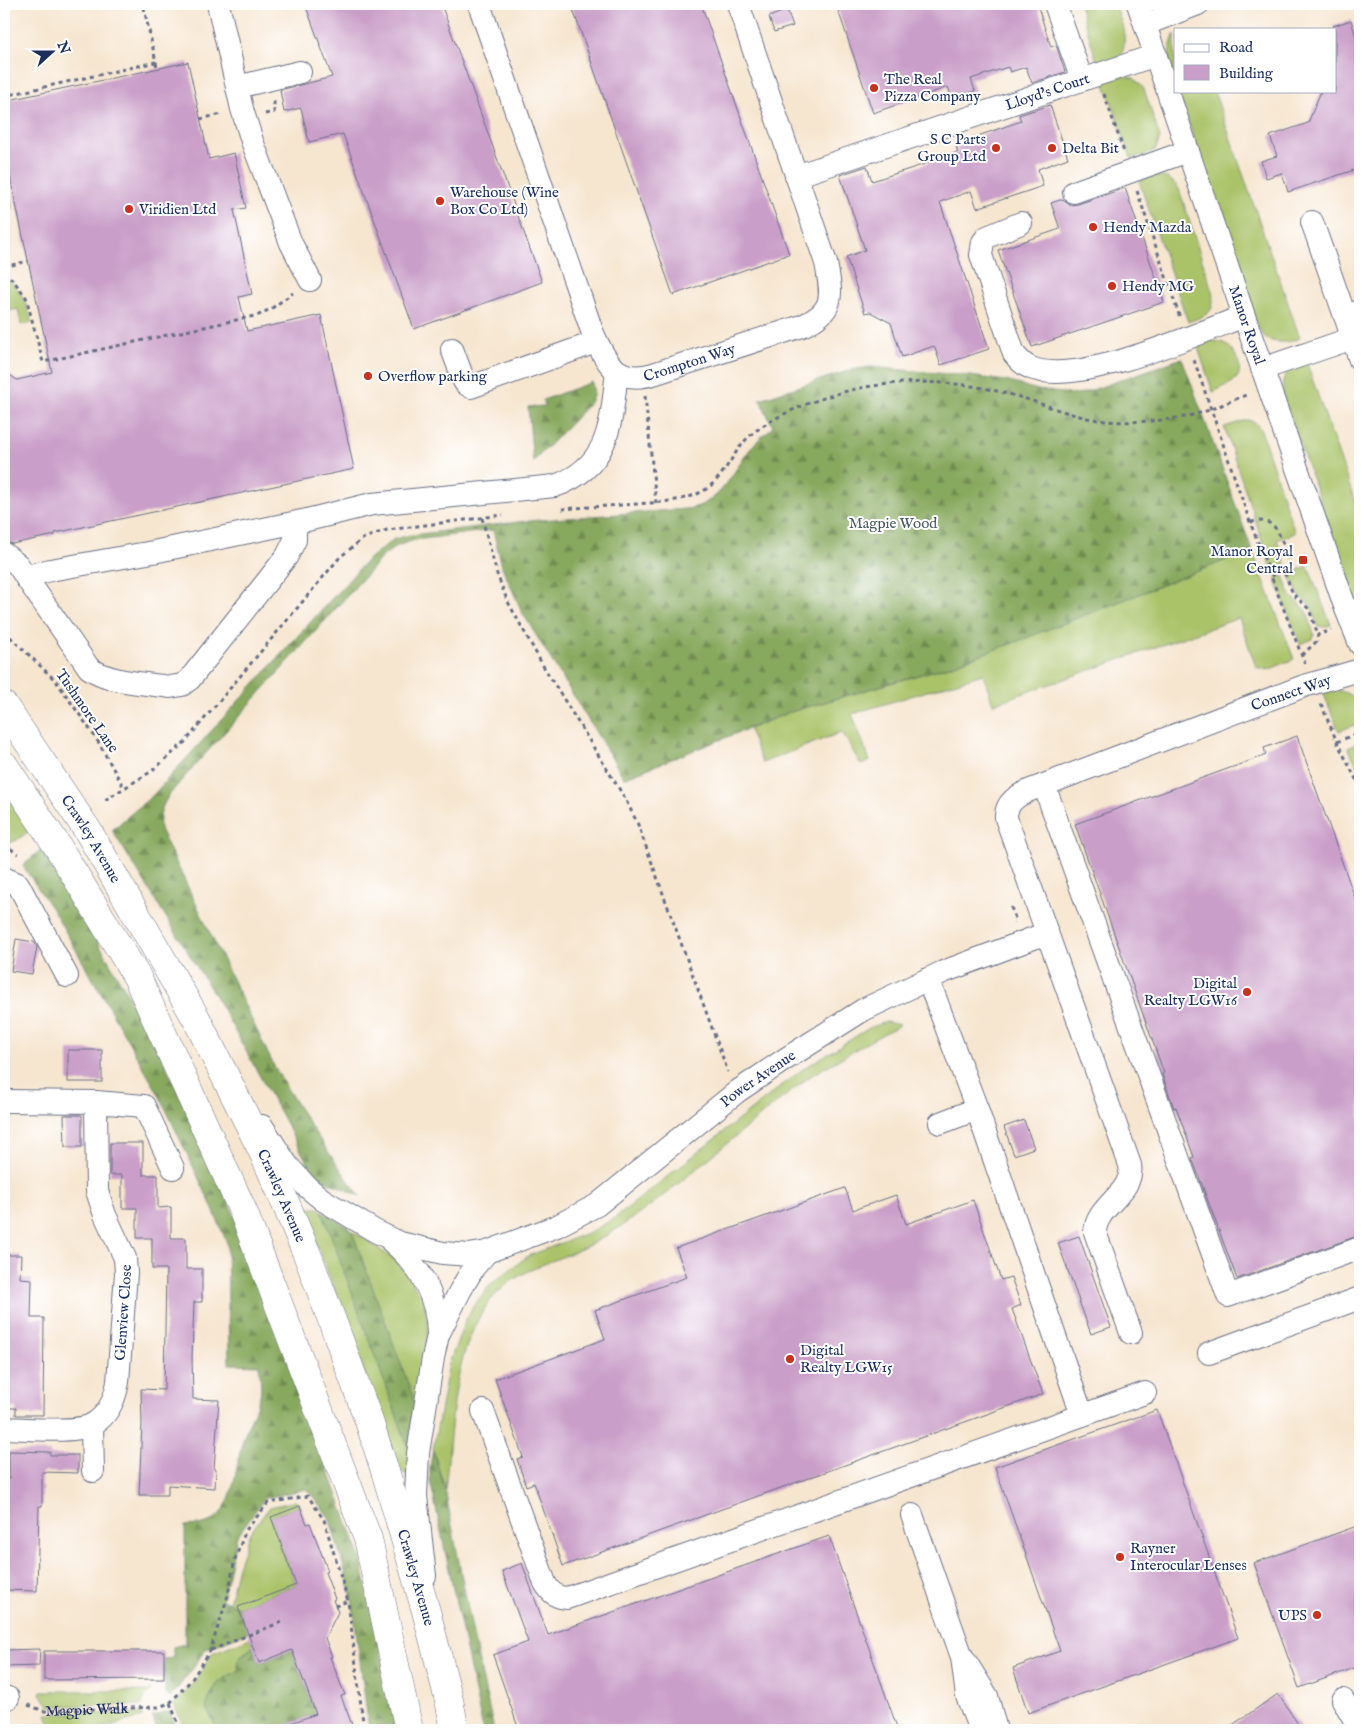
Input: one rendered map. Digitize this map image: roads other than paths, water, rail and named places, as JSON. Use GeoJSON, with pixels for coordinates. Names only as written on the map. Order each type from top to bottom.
{"type":"FeatureCollection","features":[{"type":"Feature","properties":{"kind":"main road","name":"Crawley Avenue"},"geometry":{"type":"LineString","coordinates":[[4,706],[88,831],[196,1018],[280,1190],[307,1254],[369,1421],[444,1678],[455,1730]]}},
{"type":"Feature","properties":{"kind":"main road"},"geometry":{"type":"LineString","coordinates":[[4,765],[58,847],[137,977],[243,1211],[368,1539],[409,1730]]}},
{"type":"Feature","properties":{"kind":"street"},"geometry":{"type":"LineString","coordinates":[[218,4],[245,119],[291,243],[310,280]]}},
{"type":"Feature","properties":{"kind":"street"},"geometry":{"type":"LineString","coordinates":[[27,579],[35,574],[50,570],[153,552],[295,523],[372,504],[541,489],[564,483],[584,472],[596,458],[606,442],[611,420],[617,371],[606,360],[596,342],[479,4]]}},
{"type":"Feature","properties":{"kind":"street","name":"Crompton Way"},"geometry":{"type":"LineString","coordinates":[[617,371],[630,376],[643,376],[802,326],[820,317],[829,303],[830,285],[826,263],[738,4]]}},
{"type":"Feature","properties":{"kind":"street"},"geometry":{"type":"LineString","coordinates":[[1056,4],[1089,77]]}},
{"type":"Feature","properties":{"kind":"street"},"geometry":{"type":"LineString","coordinates":[[1142,14],[1198,4]]}},
{"type":"Feature","properties":{"kind":"street","name":"Manor Royal"},"geometry":{"type":"LineString","coordinates":[[1142,14],[1265,378],[1356,634]]}},
{"type":"Feature","properties":{"kind":"street","name":"Lloyd's Court"},"geometry":{"type":"LineString","coordinates":[[796,176],[1156,55]]}},
{"type":"Feature","properties":{"kind":"street"},"geometry":{"type":"LineString","coordinates":[[237,87],[300,72]]}},
{"type":"Feature","properties":{"kind":"street"},"geometry":{"type":"LineString","coordinates":[[1074,192],[1188,151]]}},
{"type":"Feature","properties":{"kind":"street"},"geometry":{"type":"LineString","coordinates":[[1312,222],[1353,313],[1352,338],[1360,360]]}},
{"type":"Feature","properties":{"kind":"street"},"geometry":{"type":"LineString","coordinates":[[1021,223],[987,237],[983,242],[981,254],[1014,354],[1024,365],[1031,368],[1049,372],[1080,371],[1106,365],[1244,316]]}},
{"type":"Feature","properties":{"kind":"street"},"geometry":{"type":"LineString","coordinates":[[1265,378],[1352,338]]}},
{"type":"Feature","properties":{"kind":"street"},"geometry":{"type":"LineString","coordinates":[[452,349],[464,381],[471,387],[596,342]]}},
{"type":"Feature","properties":{"kind":"street"},"geometry":{"type":"LineString","coordinates":[[4,554],[18,565],[89,668],[102,675],[170,687],[179,686],[190,679],[287,556],[295,540],[295,523]]}},
{"type":"Feature","properties":{"kind":"street","name":"Connect Way"},"geometry":{"type":"LineString","coordinates":[[1131,1333],[1095,1232],[1098,1220],[1128,1182],[1131,1172],[1130,1165],[1009,829],[1006,814],[1012,800],[1044,785],[1312,683],[1360,670]]}},
{"type":"Feature","properties":{"kind":"street"},"geometry":{"type":"LineString","coordinates":[[1044,785],[1230,1302],[1360,1248]]}},
{"type":"Feature","properties":{"kind":"street"},"geometry":{"type":"LineString","coordinates":[[4,878],[18,884],[67,976]]}},
{"type":"Feature","properties":{"kind":"street","name":"Power Avenue"},"geometry":{"type":"LineString","coordinates":[[388,1238],[411,1246],[443,1253],[469,1255],[487,1252],[557,1226],[597,1205],[710,1113],[773,1067],[863,1010],[928,979],[1047,933]]}},
{"type":"Feature","properties":{"kind":"street"},"geometry":{"type":"LineString","coordinates":[[928,979],[976,1109],[1082,1415]]}},
{"type":"Feature","properties":{"kind":"street"},"geometry":{"type":"LineString","coordinates":[[196,1018],[276,1150],[293,1173],[323,1200],[388,1238],[406,1254],[425,1282],[437,1312],[438,1336],[418,1453],[416,1496],[424,1571],[444,1678]]}},
{"type":"Feature","properties":{"kind":"street"},"geometry":{"type":"LineString","coordinates":[[4,1101],[96,1102],[144,1106],[173,1168]]}},
{"type":"Feature","properties":{"kind":"street","name":"Glenview Close"},"geometry":{"type":"LineString","coordinates":[[92,1425],[110,1407],[115,1396],[118,1382],[126,1273],[125,1258],[105,1215],[97,1191],[96,1102]]}},
{"type":"Feature","properties":{"kind":"street"},"geometry":{"type":"LineString","coordinates":[[940,1123],[976,1109]]}},
{"type":"Feature","properties":{"kind":"street"},"geometry":{"type":"LineString","coordinates":[[438,1336],[466,1280],[487,1252]]}},
{"type":"Feature","properties":{"kind":"street"},"geometry":{"type":"LineString","coordinates":[[1209,1353],[1360,1298]]}},
{"type":"Feature","properties":{"kind":"street"},"geometry":{"type":"LineString","coordinates":[[483,1411],[545,1583],[552,1593],[562,1598],[567,1598],[1145,1393]]}},
{"type":"Feature","properties":{"kind":"street"},"geometry":{"type":"LineString","coordinates":[[4,1428],[54,1429],[92,1425],[92,1471]]}},
{"type":"Feature","properties":{"kind":"street"},"geometry":{"type":"LineString","coordinates":[[912,1515],[962,1656],[967,1696],[980,1730]]}},
{"type":"Feature","properties":{"kind":"street"},"geometry":{"type":"LineString","coordinates":[[962,1656],[987,1696],[996,1730]]}},
{"type":"Feature","properties":{"kind":"street"},"geometry":{"type":"LineString","coordinates":[[1342,1700],[1360,1729]]}},
{"type":"Feature","properties":{"kind":"place","name":"The Real Pizza Company"},"geometry":{"type":"Point","coordinates":[874,88]}},
{"type":"Feature","properties":{"kind":"place","name":"S C Parts Group Ltd"},"geometry":{"type":"Point","coordinates":[996,148]}},
{"type":"Feature","properties":{"kind":"place","name":"Delta Bit"},"geometry":{"type":"Point","coordinates":[1052,148]}},
{"type":"Feature","properties":{"kind":"place","name":"Warehouse (Wine Box Co Ltd)"},"geometry":{"type":"Point","coordinates":[440,201]}},
{"type":"Feature","properties":{"kind":"place","name":"Viridien Ltd"},"geometry":{"type":"Point","coordinates":[129,209]}},
{"type":"Feature","properties":{"kind":"place","name":"Hendy Mazda"},"geometry":{"type":"Point","coordinates":[1093,227]}},
{"type":"Feature","properties":{"kind":"place","name":"Hendy MG"},"geometry":{"type":"Point","coordinates":[1112,286]}},
{"type":"Feature","properties":{"kind":"place","name":"Overflow parking"},"geometry":{"type":"Point","coordinates":[368,376]}},
{"type":"Feature","properties":{"kind":"place","name":"Manor Royal Central"},"geometry":{"type":"Point","coordinates":[1303,560]}},
{"type":"Feature","properties":{"kind":"place","name":"Digital Realty LGW16"},"geometry":{"type":"Point","coordinates":[1247,992]}},
{"type":"Feature","properties":{"kind":"place","name":"Digital Realty LGW15"},"geometry":{"type":"Point","coordinates":[790,1359]}},
{"type":"Feature","properties":{"kind":"place","name":"Rayner Interocular Lenses"},"geometry":{"type":"Point","coordinates":[1120,1557]}},
{"type":"Feature","properties":{"kind":"place","name":"UPS"},"geometry":{"type":"Point","coordinates":[1317,1615]}},
{"type":"Feature","properties":{"kind":"park label","name":"Magpie Wood"},"geometry":{"type":"Point","coordinates":[893,523]}}]}
